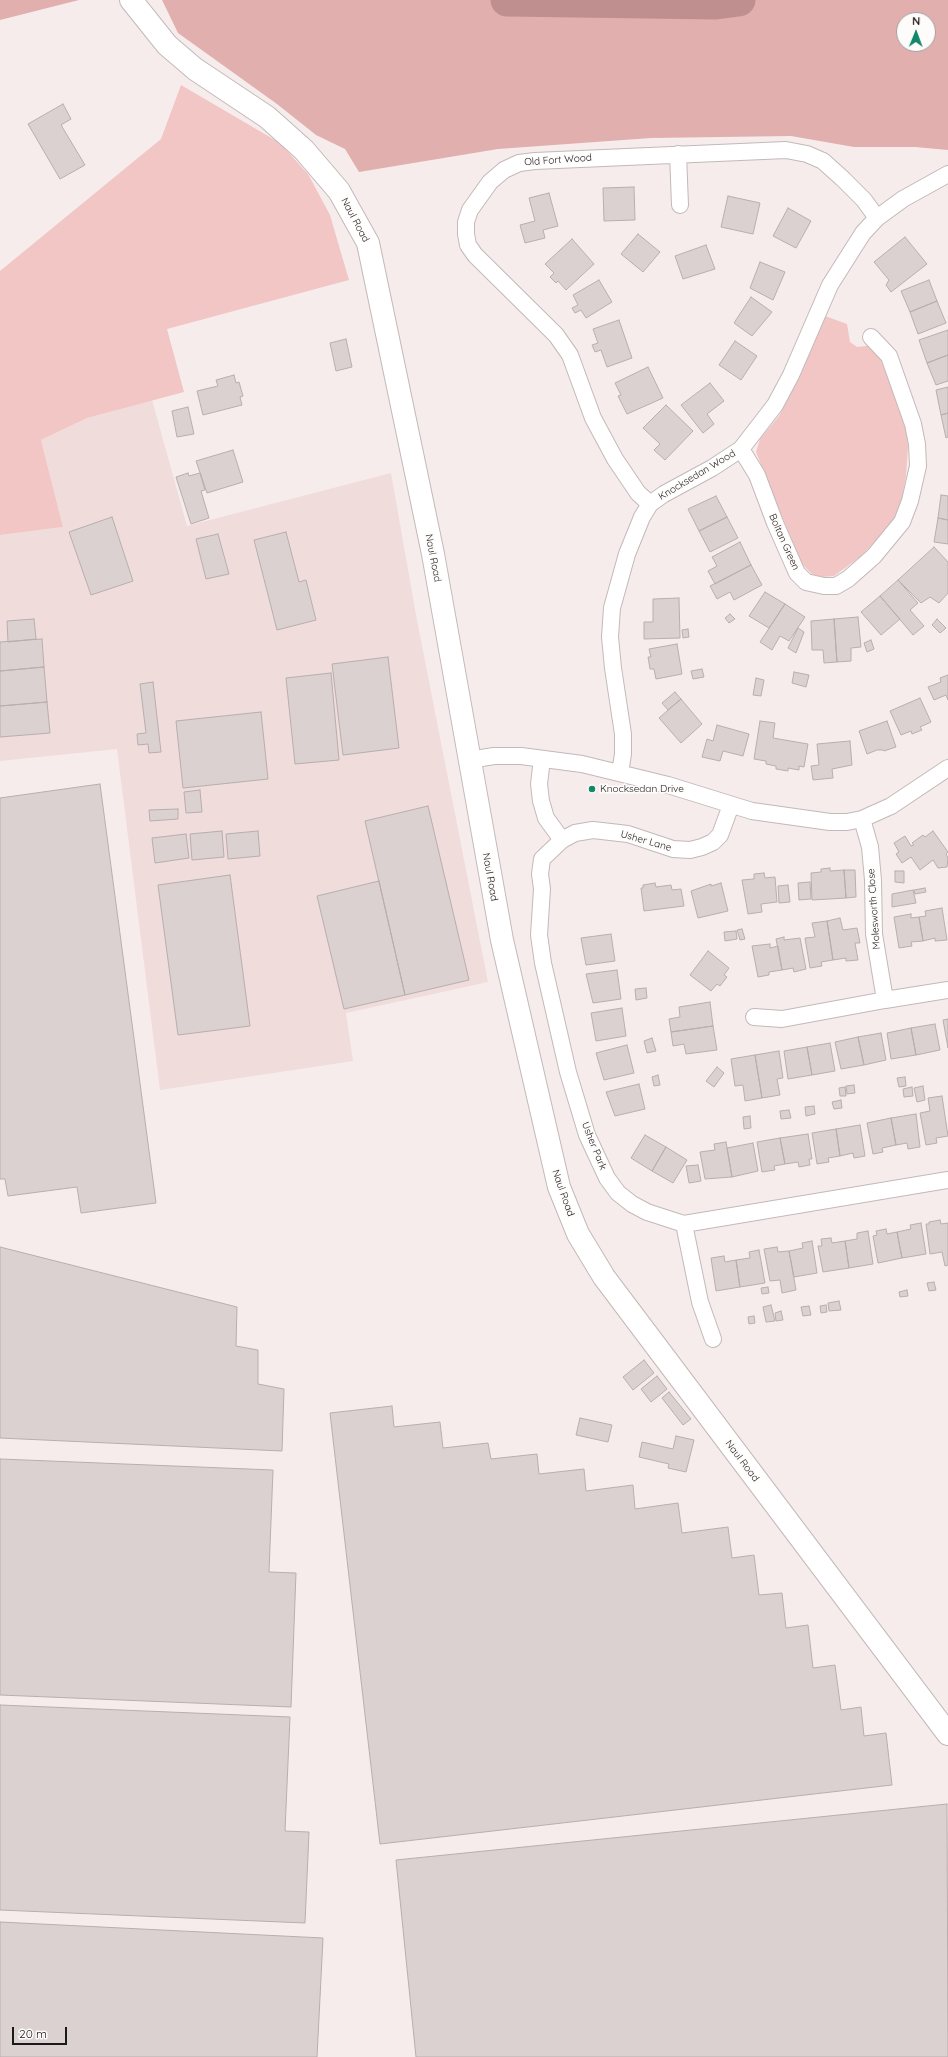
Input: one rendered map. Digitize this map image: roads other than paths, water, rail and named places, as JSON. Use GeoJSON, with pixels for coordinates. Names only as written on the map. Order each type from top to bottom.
{"type":"FeatureCollection","features":[{"type":"Feature","properties":{"kind":"main road","name":"Naul Road"},"geometry":{"type":"LineString","coordinates":[[131,0],[166,45],[195,69],[267,117],[304,150],[339,191],[368,243],[433,554],[502,940],[559,1187],[578,1234],[604,1277],[948,1734]]}},
{"type":"Feature","properties":{"kind":"street","name":"Old Fort Wood"},"geometry":{"type":"LineString","coordinates":[[650,504],[638,493],[614,459],[593,418],[570,355],[556,335],[475,255],[468,245],[466,222],[470,210],[490,182],[504,170],[519,163],[678,154],[786,150],[807,154],[823,162],[864,200],[877,218]]}},
{"type":"Feature","properties":{"kind":"street"},"geometry":{"type":"LineString","coordinates":[[678,154],[680,205]]}},
{"type":"Feature","properties":{"kind":"street","name":"Knocksedan Wood"},"geometry":{"type":"LineString","coordinates":[[620,773],[623,754],[623,734],[612,668],[610,637],[612,608],[633,536],[650,504],[664,494],[712,468],[741,449],[775,405],[791,375],[830,285],[863,233],[877,218],[904,199],[948,174]]}},
{"type":"Feature","properties":{"kind":"street","name":"Boltan Green"},"geometry":{"type":"LineString","coordinates":[[741,449],[757,475],[775,523],[797,573],[806,582],[824,586],[836,586],[848,579],[874,556],[902,522],[910,501],[918,466],[917,444],[913,424],[889,356],[871,337]]}},
{"type":"Feature","properties":{"kind":"street"},"geometry":{"type":"LineString","coordinates":[[469,760],[494,756],[521,756],[582,764],[668,785],[730,805],[779,816],[830,822],[847,822],[862,819],[890,806],[948,768]]}},
{"type":"Feature","properties":{"kind":"street"},"geometry":{"type":"LineString","coordinates":[[542,759],[539,784],[541,801],[546,818],[562,840]]}},
{"type":"Feature","properties":{"kind":"street","name":"Usher Lane"},"geometry":{"type":"LineString","coordinates":[[562,840],[575,833],[608,831],[628,834],[673,849],[690,850],[702,848],[713,842],[720,835],[730,805]]}},
{"type":"Feature","properties":{"kind":"street","name":"Molesworth Close"},"geometry":{"type":"LineString","coordinates":[[862,819],[870,847],[873,880],[874,934],[885,1000]]}},
{"type":"Feature","properties":{"kind":"street","name":"Usher Park"},"geometry":{"type":"LineString","coordinates":[[562,840],[542,859],[540,874],[542,896],[539,935],[543,963],[568,1072],[587,1135],[607,1178],[618,1193],[632,1204],[647,1212],[684,1224],[948,1180]]}},
{"type":"Feature","properties":{"kind":"street"},"geometry":{"type":"LineString","coordinates":[[754,1017],[782,1019],[948,990]]}},
{"type":"Feature","properties":{"kind":"street"},"geometry":{"type":"LineString","coordinates":[[684,1224],[700,1302],[713,1339]]}},
{"type":"Feature","properties":{"kind":"waterway"},"geometry":{"type":"LineString","coordinates":[[507,0],[716,3],[739,0]]}},
{"type":"Feature","properties":{"kind":"place","name":"Knocksedan Drive"},"geometry":{"type":"Point","coordinates":[592,789]}}]}
